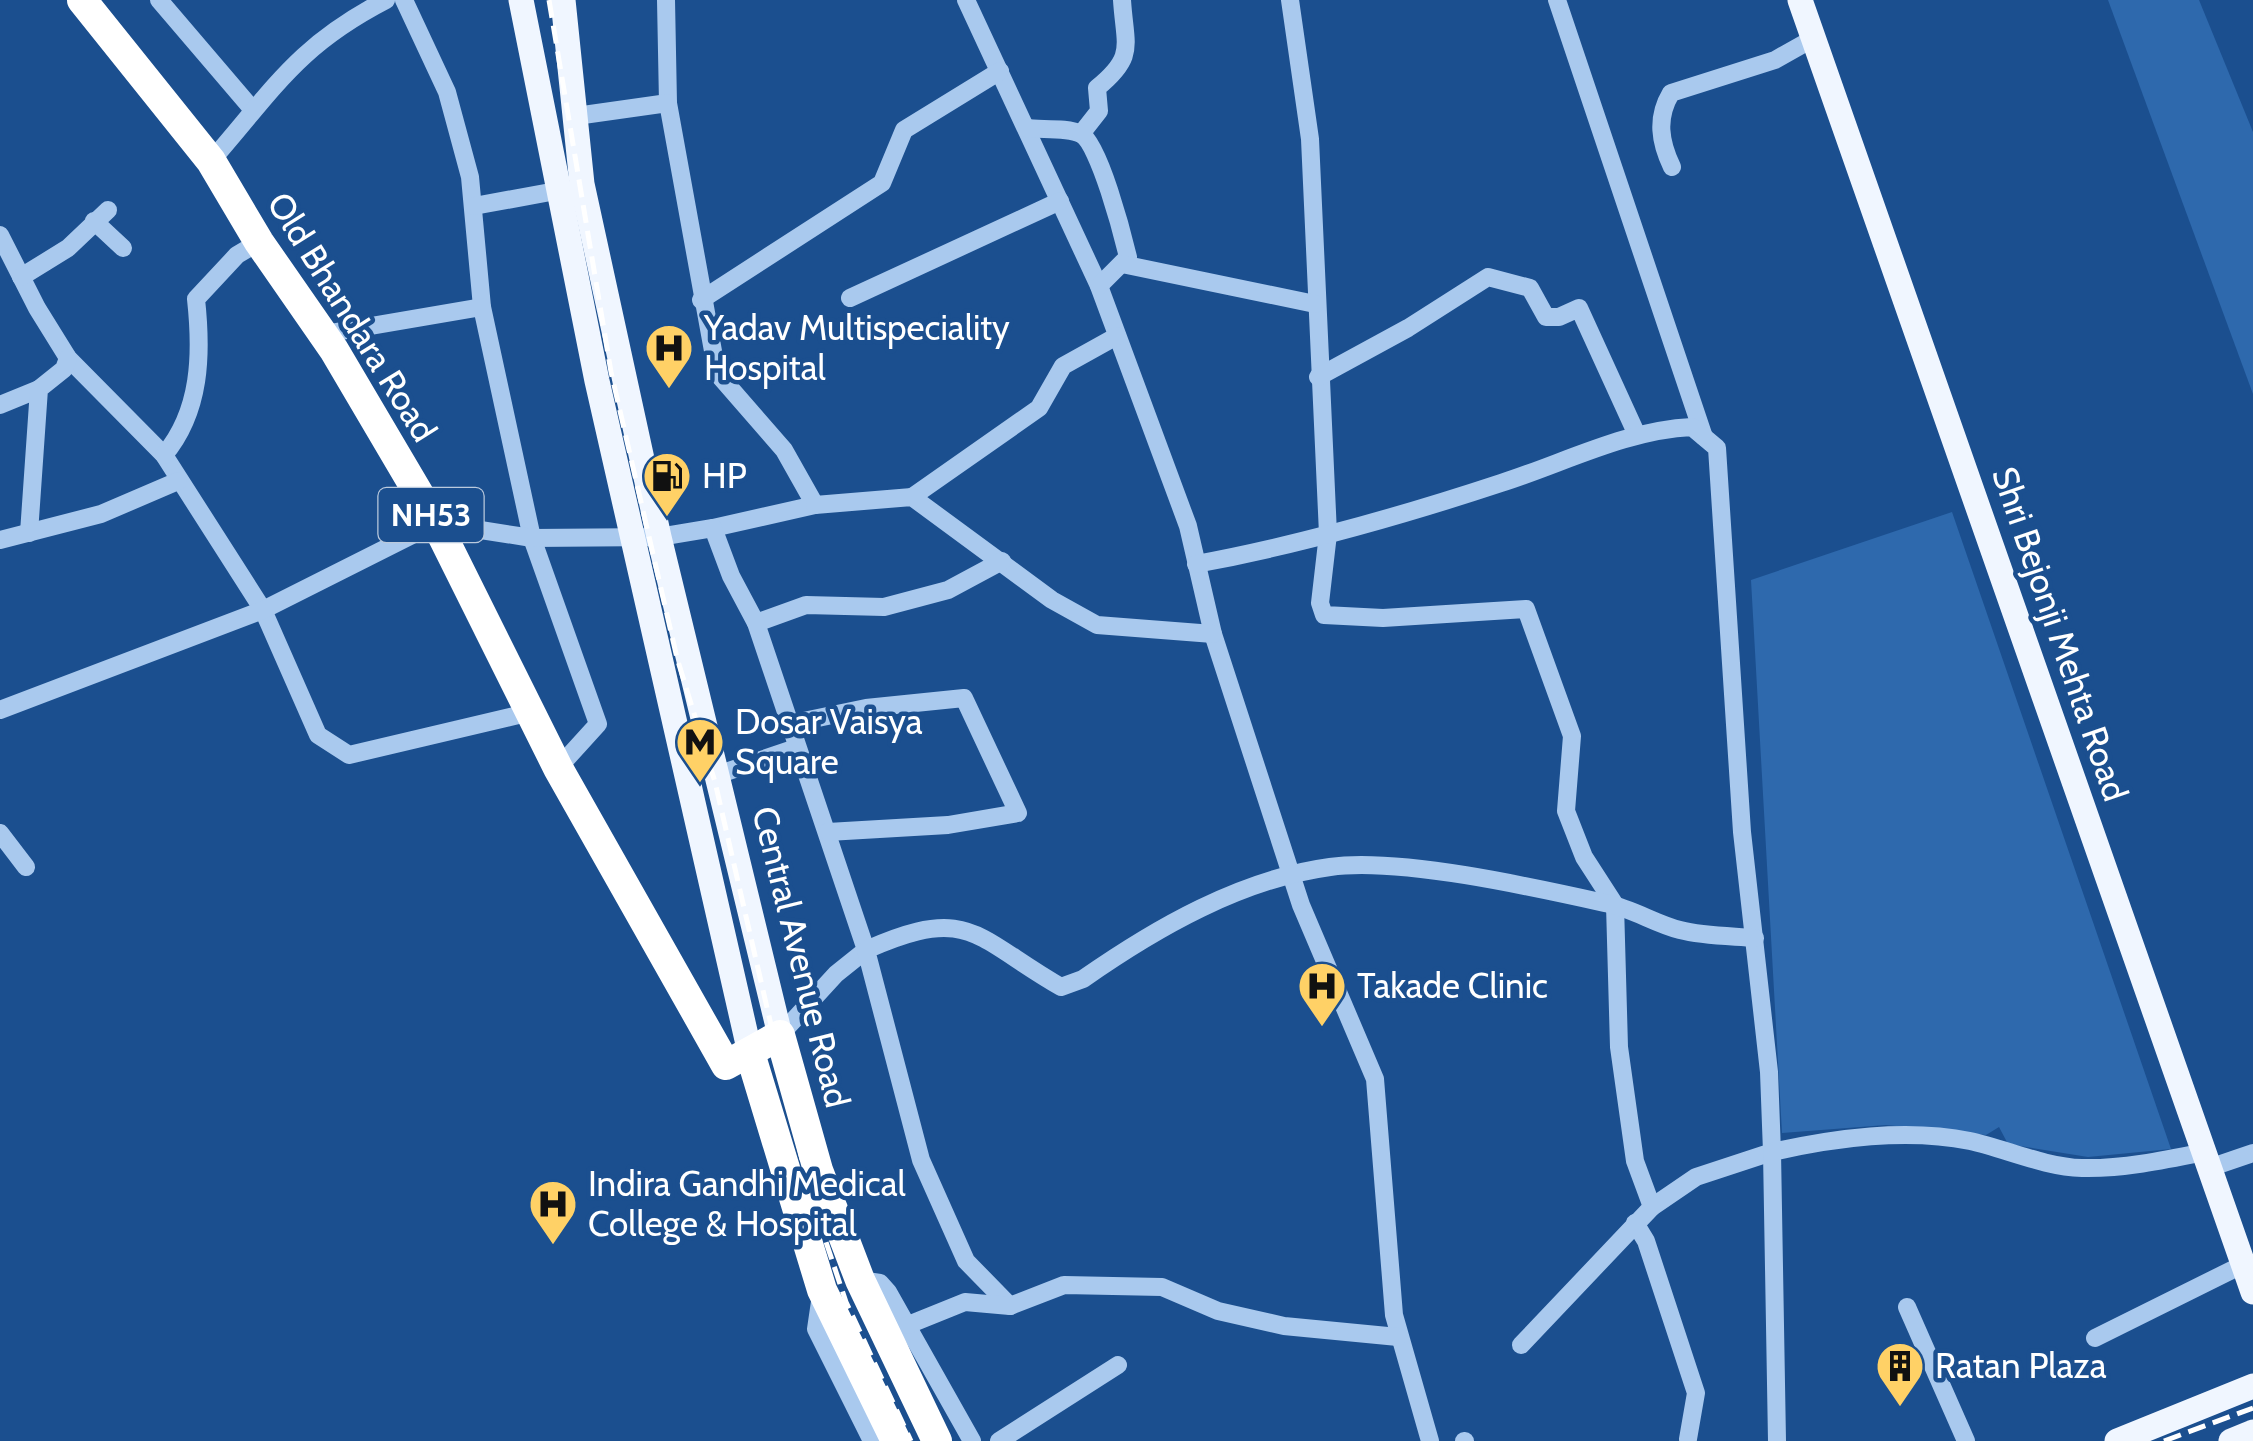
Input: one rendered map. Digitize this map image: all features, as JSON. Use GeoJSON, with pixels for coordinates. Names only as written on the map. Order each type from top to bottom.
{"type":"FeatureCollection","features":[{"type":"Feature","properties":{"kind":"highway","name":"Old Bhandara Road"},"geometry":{"type":"LineString","coordinates":[[82,0],[211,162],[259,242],[324,334],[436,522],[558,768],[738,1059]]}},
{"type":"Feature","properties":{"kind":"highway"},"geometry":{"type":"LineString","coordinates":[[738,1059],[780,1035]]}},
{"type":"Feature","properties":{"kind":"highway","name":"Central Avenue Road"},"geometry":{"type":"LineString","coordinates":[[780,1035],[818,1170],[865,1294],[937,1441]]}},
{"type":"Feature","properties":{"kind":"highway","name":"NH53"},"geometry":{"type":"LineString","coordinates":[[738,1059],[828,1302],[896,1441]]}},
{"type":"Feature","properties":{"kind":"main road","name":"Central Avenue Road"},"geometry":{"type":"LineString","coordinates":[[521,0],[556,191],[646,536],[717,776],[780,1035]]}},
{"type":"Feature","properties":{"kind":"main road","name":"Central Avenue Road"},"geometry":{"type":"LineString","coordinates":[[563,0],[582,184],[738,1059]]}},
{"type":"Feature","properties":{"kind":"main road","name":"Shri Bejonji Mehta Road"},"geometry":{"type":"LineString","coordinates":[[1800,0],[2253,1292]]}},
{"type":"Feature","properties":{"kind":"main road"},"geometry":{"type":"LineString","coordinates":[[2117,1441],[2253,1386]]}},
{"type":"Feature","properties":{"kind":"main road"},"geometry":{"type":"LineString","coordinates":[[2231,1441],[2253,1432]]}},
{"type":"Feature","properties":{"kind":"street"},"geometry":{"type":"LineString","coordinates":[[159,0],[253,110]]}},
{"type":"Feature","properties":{"kind":"street"},"geometry":{"type":"LineString","coordinates":[[211,162],[302,54],[337,26],[386,0]]}},
{"type":"Feature","properties":{"kind":"street"},"geometry":{"type":"LineString","coordinates":[[404,0],[447,92],[474,206],[482,306],[532,538],[598,724],[558,768]]}},
{"type":"Feature","properties":{"kind":"street"},"geometry":{"type":"LineString","coordinates":[[666,0],[668,103],[701,300],[718,372],[784,450],[815,505]]}},
{"type":"Feature","properties":{"kind":"street"},"geometry":{"type":"LineString","coordinates":[[1081,134],[1099,111],[1096,88],[1125,63],[1128,48],[1122,0]]}},
{"type":"Feature","properties":{"kind":"street"},"geometry":{"type":"LineString","coordinates":[[1290,0],[1310,139],[1328,534],[1320,602],[1324,615],[1383,618],[1526,609],[1572,736],[1566,812],[1584,858],[1615,905],[1620,1047],[1635,1161],[1652,1206]]}},
{"type":"Feature","properties":{"kind":"street"},"geometry":{"type":"LineString","coordinates":[[1556,0],[1704,438]]}},
{"type":"Feature","properties":{"kind":"street"},"geometry":{"type":"LineString","coordinates":[[974,3],[1000,70],[1099,286],[1188,526],[1213,634],[1301,905],[1375,1079],[1398,1337],[1430,1441]]}},
{"type":"Feature","properties":{"kind":"street"},"geometry":{"type":"LineString","coordinates":[[1672,168],[1660,134],[1663,109],[1671,93],[1775,60],[1814,38]]}},
{"type":"Feature","properties":{"kind":"street"},"geometry":{"type":"LineString","coordinates":[[701,300],[882,184],[904,130],[1000,70]]}},
{"type":"Feature","properties":{"kind":"street"},"geometry":{"type":"LineString","coordinates":[[576,116],[668,103]]}},
{"type":"Feature","properties":{"kind":"street"},"geometry":{"type":"LineString","coordinates":[[1026,128],[1081,134]]}},
{"type":"Feature","properties":{"kind":"street"},"geometry":{"type":"LineString","coordinates":[[1081,134],[1115,199],[1128,258],[1099,286]]}},
{"type":"Feature","properties":{"kind":"street"},"geometry":{"type":"LineString","coordinates":[[474,206],[556,191]]}},
{"type":"Feature","properties":{"kind":"street"},"geometry":{"type":"LineString","coordinates":[[850,298],[1060,201]]}},
{"type":"Feature","properties":{"kind":"street"},"geometry":{"type":"LineString","coordinates":[[21,277],[68,248],[101,216],[124,248]]}},
{"type":"Feature","properties":{"kind":"street"},"geometry":{"type":"LineString","coordinates":[[0,235],[68,358],[164,455],[263,610],[318,734],[348,754],[531,712]]}},
{"type":"Feature","properties":{"kind":"street"},"geometry":{"type":"LineString","coordinates":[[164,455],[179,437],[199,374],[196,299],[237,255],[259,242]]}},
{"type":"Feature","properties":{"kind":"street"},"geometry":{"type":"LineString","coordinates":[[1122,264],[1315,304]]}},
{"type":"Feature","properties":{"kind":"street"},"geometry":{"type":"LineString","coordinates":[[1318,376],[1488,277],[1530,288],[1546,317],[1559,317],[1579,308],[1637,435]]}},
{"type":"Feature","properties":{"kind":"street"},"geometry":{"type":"LineString","coordinates":[[324,334],[482,306]]}},
{"type":"Feature","properties":{"kind":"street"},"geometry":{"type":"LineString","coordinates":[[0,710],[263,610],[436,522],[532,538],[646,536],[714,528],[815,505],[912,497],[1039,408],[1062,366],[1117,336]]}},
{"type":"Feature","properties":{"kind":"street"},"geometry":{"type":"LineString","coordinates":[[0,404],[39,390],[64,369],[68,358]]}},
{"type":"Feature","properties":{"kind":"street"},"geometry":{"type":"LineString","coordinates":[[29,534],[39,390]]}},
{"type":"Feature","properties":{"kind":"street"},"geometry":{"type":"LineString","coordinates":[[1196,564],[1328,534],[1457,498],[1655,429],[1692,427],[1716,448],[1742,832],[1756,938],[1772,1152],[1777,1441]]}},
{"type":"Feature","properties":{"kind":"street"},"geometry":{"type":"LineString","coordinates":[[0,540],[101,514],[178,481]]}},
{"type":"Feature","properties":{"kind":"street"},"geometry":{"type":"LineString","coordinates":[[912,497],[1052,600],[1097,625],[1213,634]]}},
{"type":"Feature","properties":{"kind":"street"},"geometry":{"type":"LineString","coordinates":[[714,528],[731,576],[756,622],[796,748],[828,832],[866,950],[921,1160],[966,1261],[1010,1306]]}},
{"type":"Feature","properties":{"kind":"street"},"geometry":{"type":"LineString","coordinates":[[756,622],[806,604],[884,607],[948,590],[1002,561]]}},
{"type":"Feature","properties":{"kind":"street"},"geometry":{"type":"LineString","coordinates":[[789,724],[923,700],[964,698],[1018,813],[948,825],[828,832]]}},
{"type":"Feature","properties":{"kind":"street"},"geometry":{"type":"LineString","coordinates":[[717,776],[796,748]]}},
{"type":"Feature","properties":{"kind":"street"},"geometry":{"type":"LineString","coordinates":[[2,838],[26,867]]}},
{"type":"Feature","properties":{"kind":"street"},"geometry":{"type":"LineString","coordinates":[[780,1035],[836,974],[866,950],[914,929],[970,928],[1061,986],[1083,979],[1217,901],[1292,874],[1334,866],[1431,873],[1615,905],[1679,930],[1756,938]]}},
{"type":"Feature","properties":{"kind":"street"},"geometry":{"type":"LineString","coordinates":[[1521,1345],[1652,1206],[1696,1177],[1772,1152],[1825,1140],[1889,1136],[1966,1140],[2080,1168],[2207,1160],[2253,1153]]}},
{"type":"Feature","properties":{"kind":"street"},"geometry":{"type":"LineString","coordinates":[[1636,1222],[1696,1394],[1682,1440]]}},
{"type":"Feature","properties":{"kind":"street"},"geometry":{"type":"LineString","coordinates":[[2095,1338],[2242,1264]]}},
{"type":"Feature","properties":{"kind":"street"},"geometry":{"type":"LineString","coordinates":[[865,1294],[880,1284],[908,1325],[972,1441]]}},
{"type":"Feature","properties":{"kind":"street"},"geometry":{"type":"LineString","coordinates":[[908,1325],[965,1302],[1010,1306],[1064,1285],[1162,1287],[1218,1311],[1284,1326],[1398,1337]]}},
{"type":"Feature","properties":{"kind":"street"},"geometry":{"type":"LineString","coordinates":[[828,1302],[816,1329],[872,1441]]}},
{"type":"Feature","properties":{"kind":"street"},"geometry":{"type":"LineString","coordinates":[[1907,1307],[1966,1441]]}},
{"type":"Feature","properties":{"kind":"street"},"geometry":{"type":"LineString","coordinates":[[998,1441],[1118,1364]]}},
{"type":"Feature","properties":{"kind":"shaded area"},"geometry":{"type":"Polygon","coordinates":[[[2108,0],[2199,0],[2253,132],[2253,394],[2108,0]]]}},
{"type":"Feature","properties":{"kind":"shaded area"},"geometry":{"type":"Polygon","coordinates":[[[1952,512],[2171,1149],[2088,1157],[2008,1144],[1999,1127],[1986,1135],[1886,1125],[1782,1133],[1751,580],[1952,512]]]}},
{"type":"Feature","properties":{"kind":"railway"},"geometry":{"type":"LineString","coordinates":[[549,0],[611,372],[677,658],[715,782],[810,1194],[846,1302],[911,1441]]}},
{"type":"Feature","properties":{"kind":"railway"},"geometry":{"type":"LineString","coordinates":[[2164,1441],[2253,1408]]}},
{"type":"Feature","properties":{"kind":"place","name":"Yadav Multispeciality Hospital"},"geometry":{"type":"Point","coordinates":[669,390]}},
{"type":"Feature","properties":{"kind":"place","name":"HP"},"geometry":{"type":"Point","coordinates":[667,518]}},
{"type":"Feature","properties":{"kind":"place","name":"Dosar Vaisya Square"},"geometry":{"type":"Point","coordinates":[700,784]}},
{"type":"Feature","properties":{"kind":"place","name":"Takade Clinic"},"geometry":{"type":"Point","coordinates":[1322,1028]}},
{"type":"Feature","properties":{"kind":"place","name":"Indira Gandhi Medical College & Hospital"},"geometry":{"type":"Point","coordinates":[553,1246]}},
{"type":"Feature","properties":{"kind":"place","name":"Ratan Plaza"},"geometry":{"type":"Point","coordinates":[1900,1408]}}]}
